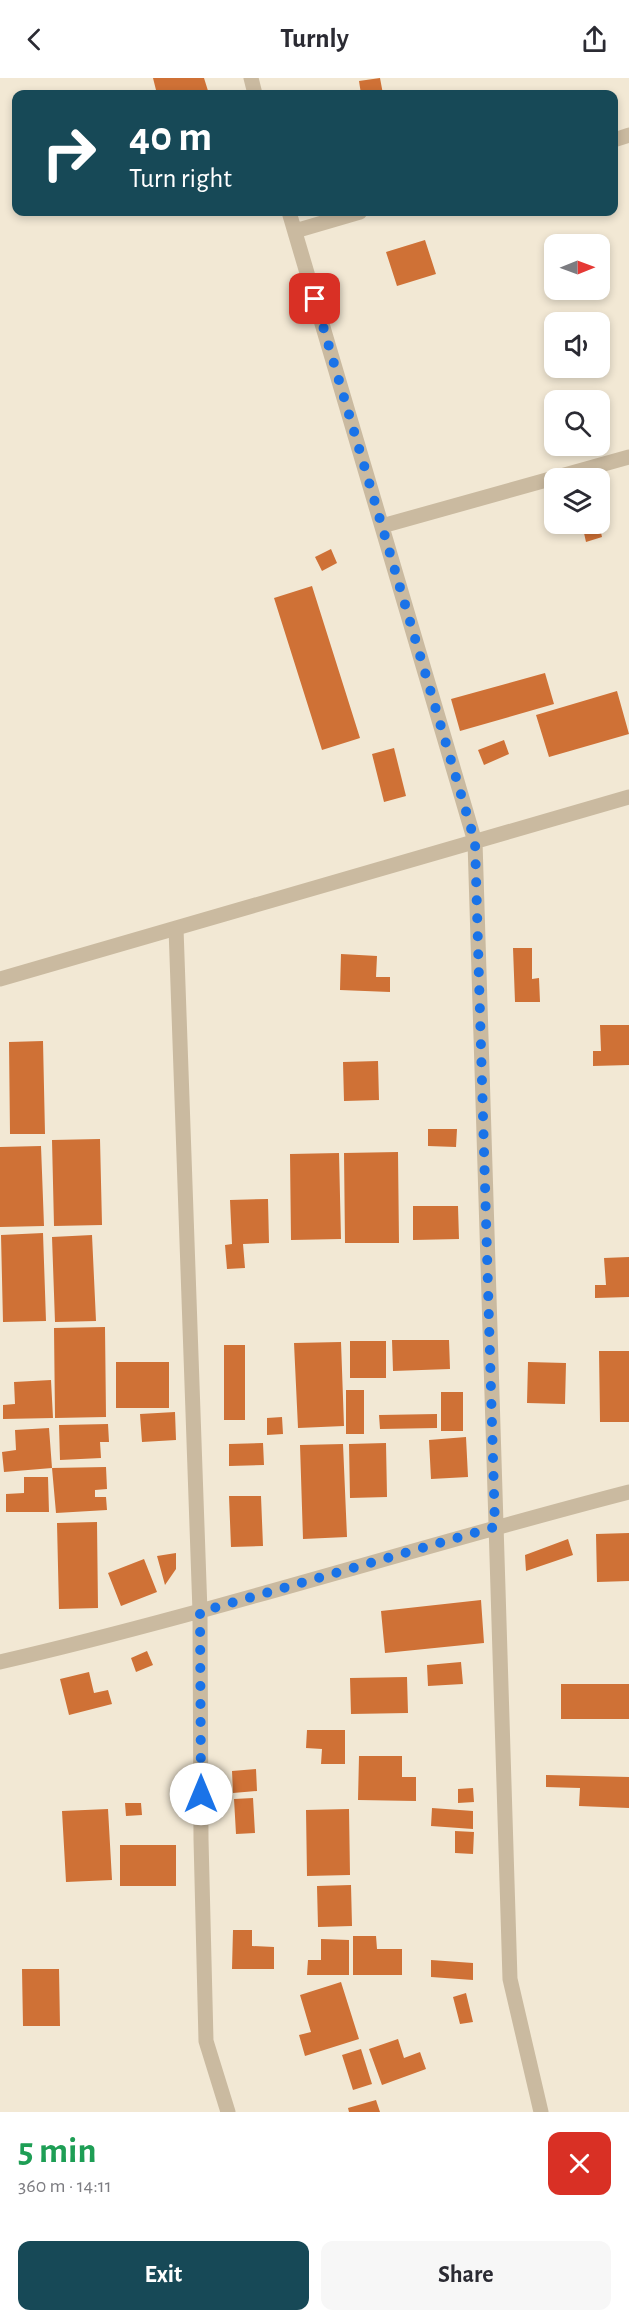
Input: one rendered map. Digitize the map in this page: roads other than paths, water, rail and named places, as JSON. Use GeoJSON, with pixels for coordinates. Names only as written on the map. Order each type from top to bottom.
{"type":"FeatureCollection","features":[{"type":"Feature","properties":{"kind":"street"},"geometry":{"type":"LineString","coordinates":[[291,216],[475,842],[510,1979],[541,2112]]}},
{"type":"Feature","properties":{"kind":"street"},"geometry":{"type":"LineString","coordinates":[[295,231],[346,216]]}},
{"type":"Feature","properties":{"kind":"street"},"geometry":{"type":"LineString","coordinates":[[382,526],[629,457]]}},
{"type":"Feature","properties":{"kind":"street"},"geometry":{"type":"LineString","coordinates":[[0,979],[629,797]]}},
{"type":"Feature","properties":{"kind":"street"},"geometry":{"type":"LineString","coordinates":[[176,928],[200,1612],[201,1827],[206,2041],[228,2112]]}},
{"type":"Feature","properties":{"kind":"street"},"geometry":{"type":"LineString","coordinates":[[0,1662],[200,1612],[495,1527],[629,1492]]}}]}
